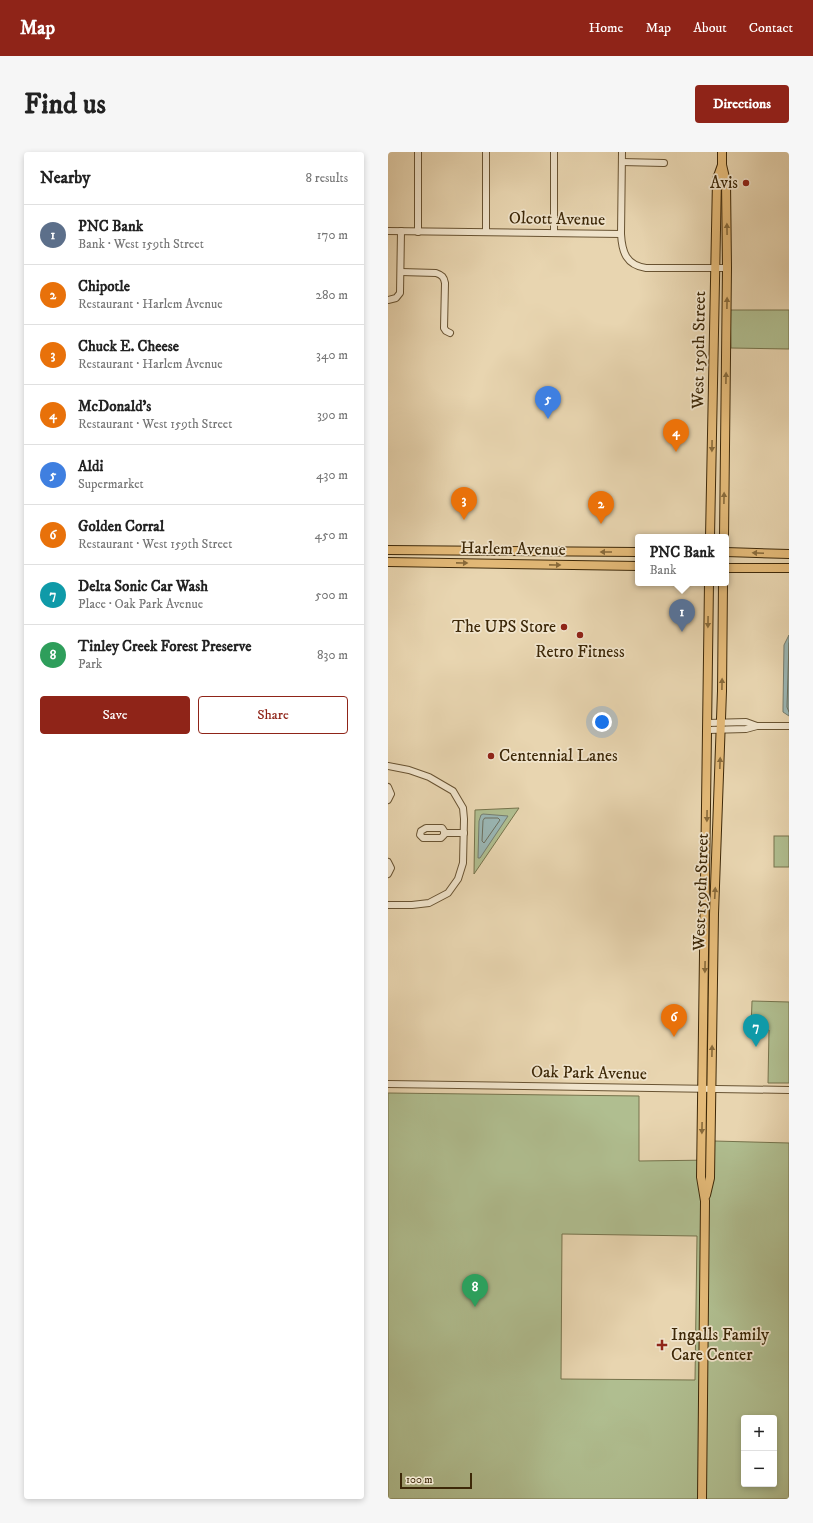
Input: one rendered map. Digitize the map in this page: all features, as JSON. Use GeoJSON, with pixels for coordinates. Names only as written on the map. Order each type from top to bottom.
{"type":"FeatureCollection","features":[{"type":"Feature","properties":{"kind":"main road","name":"West 159th Street"},"geometry":{"type":"LineString","coordinates":[[722,152],[722,165],[726,182],[727,268],[724,534]]}},
{"type":"Feature","properties":{"kind":"main road","name":"West 159th Street"},"geometry":{"type":"LineString","coordinates":[[710,534],[717,179],[722,165]]}},
{"type":"Feature","properties":{"kind":"main road","name":"Harlem Avenue"},"geometry":{"type":"LineString","coordinates":[[388,550],[635,552]]}},
{"type":"Feature","properties":{"kind":"main road"},"geometry":{"type":"LineString","coordinates":[[729,552],[789,554]]}},
{"type":"Feature","properties":{"kind":"main road","name":"Harlem Avenue"},"geometry":{"type":"LineString","coordinates":[[388,562],[635,566]]}},
{"type":"Feature","properties":{"kind":"main road"},"geometry":{"type":"LineString","coordinates":[[729,568],[789,568]]}},
{"type":"Feature","properties":{"kind":"main road","name":"West 159th Street"},"geometry":{"type":"LineString","coordinates":[[707,1089],[709,586]]}},
{"type":"Feature","properties":{"kind":"main road","name":"West 159th Street"},"geometry":{"type":"LineString","coordinates":[[702,1499],[705,1201],[701,1177],[707,1089],[714,921],[721,726],[723,586]]}},
{"type":"Feature","properties":{"kind":"street"},"geometry":{"type":"LineString","coordinates":[[418,152],[418,232]]}},
{"type":"Feature","properties":{"kind":"street"},"geometry":{"type":"LineString","coordinates":[[486,152],[486,232]]}},
{"type":"Feature","properties":{"kind":"street"},"geometry":{"type":"LineString","coordinates":[[554,152],[554,232]]}},
{"type":"Feature","properties":{"kind":"street"},"geometry":{"type":"LineString","coordinates":[[621,234],[622,152]]}},
{"type":"Feature","properties":{"kind":"street"},"geometry":{"type":"LineString","coordinates":[[622,162],[664,163]]}},
{"type":"Feature","properties":{"kind":"street","name":"Olcott Avenue"},"geometry":{"type":"LineString","coordinates":[[388,231],[621,234],[623,251],[632,262],[638,266],[646,268],[727,268]]}},
{"type":"Feature","properties":{"kind":"street"},"geometry":{"type":"LineString","coordinates":[[388,300],[396,298],[400,293],[401,231]]}},
{"type":"Feature","properties":{"kind":"street"},"geometry":{"type":"LineString","coordinates":[[401,272],[436,273],[440,274],[444,278],[444,328],[446,332],[450,333]]}},
{"type":"Feature","properties":{"kind":"street"},"geometry":{"type":"LineString","coordinates":[[708,726],[746,729],[757,726],[789,726]]}},
{"type":"Feature","properties":{"kind":"street"},"geometry":{"type":"LineString","coordinates":[[388,766],[409,770],[429,777],[453,791],[463,808],[464,833],[463,863],[458,879],[448,893],[434,901],[424,904],[388,904]]}},
{"type":"Feature","properties":{"kind":"street"},"geometry":{"type":"LineString","coordinates":[[388,788],[391,794],[388,800]]}},
{"type":"Feature","properties":{"kind":"street"},"geometry":{"type":"LineString","coordinates":[[445,833],[464,833]]}},
{"type":"Feature","properties":{"kind":"street"},"geometry":{"type":"LineString","coordinates":[[388,862],[391,868],[388,874]]}},
{"type":"Feature","properties":{"kind":"street","name":"Oak Park Avenue"},"geometry":{"type":"LineString","coordinates":[[388,1084],[789,1090]]}},
{"type":"Feature","properties":{"kind":"green space"},"geometry":{"type":"Polygon","coordinates":[[[730,310],[789,310],[789,349],[731,348],[730,310]]]}},
{"type":"Feature","properties":{"kind":"green space"},"geometry":{"type":"Polygon","coordinates":[[[519,808],[474,874],[475,810],[519,808]]]}},
{"type":"Feature","properties":{"kind":"green space"},"geometry":{"type":"Polygon","coordinates":[[[774,836],[789,836],[789,867],[774,867],[774,836]]]}},
{"type":"Feature","properties":{"kind":"green space"},"geometry":{"type":"Polygon","coordinates":[[[752,1001],[789,1002],[789,1083],[768,1083],[769,1030],[751,1030],[752,1001]]]}},
{"type":"Feature","properties":{"kind":"green space"},"geometry":{"type":"Polygon","coordinates":[[[388,1093],[639,1096],[639,1161],[714,1160],[714,1141],[789,1143],[789,1499],[388,1499],[388,1093]],[[562,1234],[561,1379],[695,1380],[697,1236],[562,1234]]]}},
{"type":"Feature","properties":{"kind":"water"},"geometry":{"type":"Polygon","coordinates":[[[789,635],[789,716],[783,712],[783,707],[784,645],[789,635]]]}},
{"type":"Feature","properties":{"kind":"water"},"geometry":{"type":"Polygon","coordinates":[[[481,815],[508,816],[480,858],[478,858],[479,821],[481,815]]]}},
{"type":"Feature","properties":{"kind":"place","name":"Avis"},"geometry":{"type":"Point","coordinates":[746,183]}},
{"type":"Feature","properties":{"kind":"place","name":"Aldi"},"geometry":{"type":"Point","coordinates":[548,419]}},
{"type":"Feature","properties":{"kind":"place","name":"McDonald's"},"geometry":{"type":"Point","coordinates":[676,452]}},
{"type":"Feature","properties":{"kind":"place","name":"Chuck E. Cheese"},"geometry":{"type":"Point","coordinates":[464,520]}},
{"type":"Feature","properties":{"kind":"place","name":"Chipotle"},"geometry":{"type":"Point","coordinates":[601,524]}},
{"type":"Feature","properties":{"kind":"place","name":"The UPS Store"},"geometry":{"type":"Point","coordinates":[564,627]}},
{"type":"Feature","properties":{"kind":"place","name":"PNC Bank"},"geometry":{"type":"Point","coordinates":[682,632]}},
{"type":"Feature","properties":{"kind":"place","name":"Retro Fitness"},"geometry":{"type":"Point","coordinates":[580,635]}},
{"type":"Feature","properties":{"kind":"place","name":"Centennial Lanes"},"geometry":{"type":"Point","coordinates":[491,756]}},
{"type":"Feature","properties":{"kind":"place","name":"Golden Corral"},"geometry":{"type":"Point","coordinates":[674,1037]}},
{"type":"Feature","properties":{"kind":"place","name":"Delta Sonic Car Wash"},"geometry":{"type":"Point","coordinates":[756,1047]}},
{"type":"Feature","properties":{"kind":"place","name":"Tinley Creek Forest Preserve"},"geometry":{"type":"Point","coordinates":[475,1307]}},
{"type":"Feature","properties":{"kind":"place","name":"Ingalls Family Care Center"},"geometry":{"type":"Point","coordinates":[662,1345]}}]}
